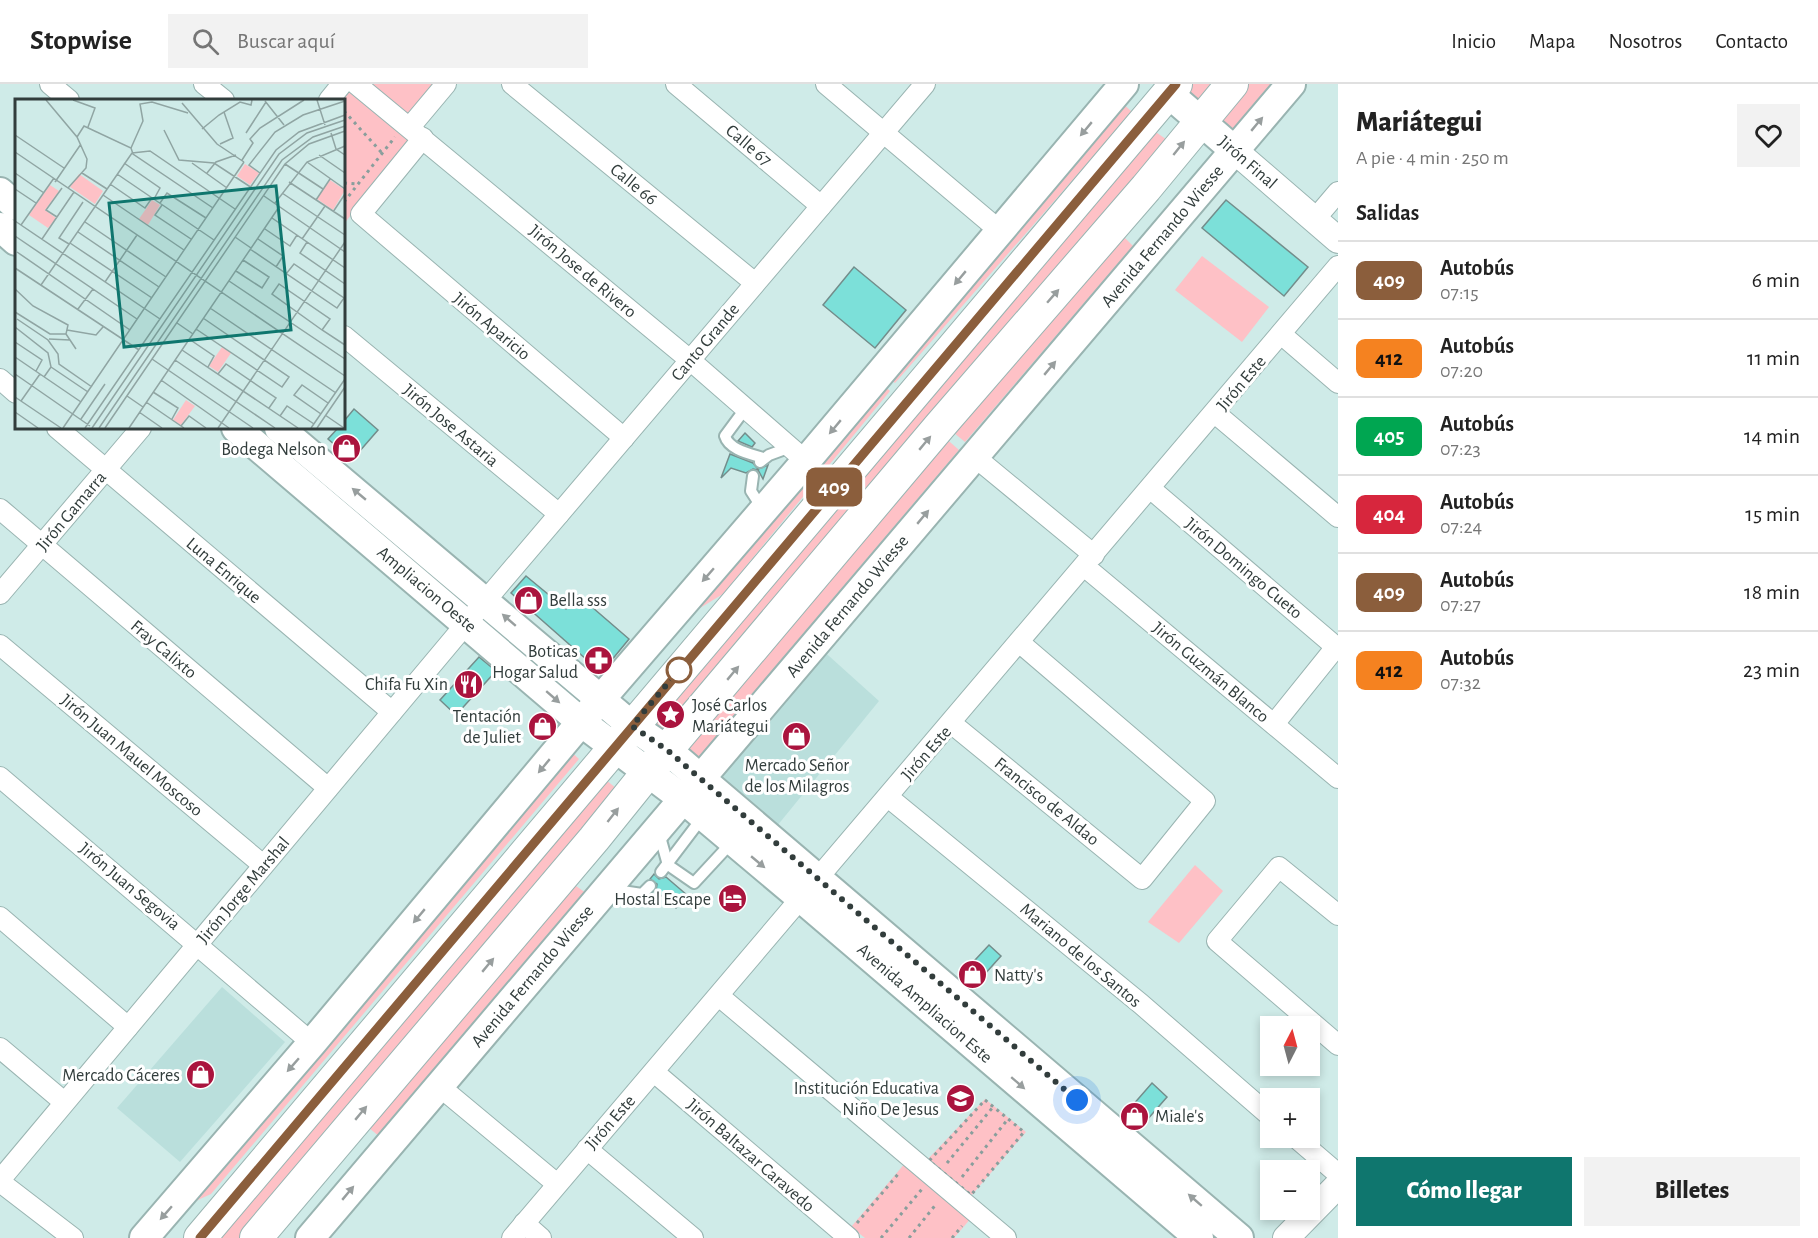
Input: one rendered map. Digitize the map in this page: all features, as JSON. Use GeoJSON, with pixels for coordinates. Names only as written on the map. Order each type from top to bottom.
{"type":"FeatureCollection","features":[{"type":"Feature","properties":{"kind":"main road"},"geometry":{"type":"LineString","coordinates":[[144,1238],[312,1043],[581,722],[764,510],[797,454],[1000,231],[1124,84]]}},
{"type":"Feature","properties":{"kind":"main road"},"geometry":{"type":"LineString","coordinates":[[256,1238],[939,427],[1146,189],[1232,84]]}},
{"type":"Feature","properties":{"kind":"main road","name":"Avenida Fernando Wiesse"},"geometry":{"type":"LineString","coordinates":[[310,1238],[1291,84]]}},
{"type":"Feature","properties":{"kind":"main road"},"geometry":{"type":"LineString","coordinates":[[200,1238],[1167,87]]}},
{"type":"Feature","properties":{"kind":"main road","name":"Jirón Final"},"geometry":{"type":"LineString","coordinates":[[1167,87],[1200,121],[1235,151]]}},
{"type":"Feature","properties":{"kind":"main road"},"geometry":{"type":"LineString","coordinates":[[0,192],[15,205]]}},
{"type":"Feature","properties":{"kind":"main road"},"geometry":{"type":"LineString","coordinates":[[0,227],[15,240]]}},
{"type":"Feature","properties":{"kind":"main road","name":"Ampliacion Oeste"},"geometry":{"type":"LineString","coordinates":[[237,429],[467,622],[581,722],[622,737],[657,761]]}},
{"type":"Feature","properties":{"kind":"main road","name":"Ampliacion Oeste"},"geometry":{"type":"LineString","coordinates":[[280,429],[486,600],[601,700],[622,737]]}},
{"type":"Feature","properties":{"kind":"main road","name":"Avenida Ampliacion Este"},"geometry":{"type":"LineString","coordinates":[[657,761],[809,889],[1199,1238]]}},
{"type":"Feature","properties":{"kind":"main road","name":"Avenida Ampliacion Este"},"geometry":{"type":"LineString","coordinates":[[691,788],[704,816],[733,841],[809,889],[1239,1238]]}},
{"type":"Feature","properties":{"kind":"street"},"geometry":{"type":"LineString","coordinates":[[50,84],[68,99]]}},
{"type":"Feature","properties":{"kind":"street"},"geometry":{"type":"LineString","coordinates":[[204,84],[223,99]]}},
{"type":"Feature","properties":{"kind":"street"},"geometry":{"type":"LineString","coordinates":[[330,99],[342,84]]}},
{"type":"Feature","properties":{"kind":"street"},"geometry":{"type":"LineString","coordinates":[[410,133],[446,84]]}},
{"type":"Feature","properties":{"kind":"street","name":"Calle 66"},"geometry":{"type":"LineString","coordinates":[[512,84],[755,283]]}},
{"type":"Feature","properties":{"kind":"street","name":"Calle 67"},"geometry":{"type":"LineString","coordinates":[[676,84],[821,206]]}},
{"type":"Feature","properties":{"kind":"street"},"geometry":{"type":"LineString","coordinates":[[826,84],[1000,231]]}},
{"type":"Feature","properties":{"kind":"street","name":"Canto Grande"},"geometry":{"type":"LineString","coordinates":[[486,600],[925,84]]}},
{"type":"Feature","properties":{"kind":"street","name":"Jirón Jose de Rivero"},"geometry":{"type":"LineString","coordinates":[[361,85],[410,133],[690,360],[797,454]]}},
{"type":"Feature","properties":{"kind":"street","name":"Jirón Aparicio"},"geometry":{"type":"LineString","coordinates":[[410,133],[361,214],[624,438]]}},
{"type":"Feature","properties":{"kind":"street","name":"Jirón Final"},"geometry":{"type":"LineString","coordinates":[[1235,151],[1338,240]]}},
{"type":"Feature","properties":{"kind":"street"},"geometry":{"type":"LineString","coordinates":[[1315,219],[1338,192]]}},
{"type":"Feature","properties":{"kind":"street","name":"Jirón Este"},"geometry":{"type":"LineString","coordinates":[[518,1231],[1151,489],[1338,266]]}},
{"type":"Feature","properties":{"kind":"street"},"geometry":{"type":"LineString","coordinates":[[1281,334],[1338,383]]}},
{"type":"Feature","properties":{"kind":"street","name":"Jirón Jose Astaria"},"geometry":{"type":"LineString","coordinates":[[345,337],[559,514]]}},
{"type":"Feature","properties":{"kind":"street"},"geometry":{"type":"LineString","coordinates":[[0,379],[15,392]]}},
{"type":"Feature","properties":{"kind":"street"},"geometry":{"type":"LineString","coordinates":[[1215,413],[1338,517]]}},
{"type":"Feature","properties":{"kind":"street","name":"Luna Enrique"},"geometry":{"type":"LineString","coordinates":[[58,429],[392,712]]}},
{"type":"Feature","properties":{"kind":"street","name":"Jirón Gamarra"},"geometry":{"type":"LineString","coordinates":[[0,594],[140,429]]}},
{"type":"Feature","properties":{"kind":"street","name":"Jirón Guzmán Blanco"},"geometry":{"type":"LineString","coordinates":[[975,457],[1089,561],[1338,778]]}},
{"type":"Feature","properties":{"kind":"street","name":"Jirón Domingo Cueto"},"geometry":{"type":"LineString","coordinates":[[1151,489],[1336,648],[1274,724]]}},
{"type":"Feature","properties":{"kind":"street","name":"Fray Calixto"},"geometry":{"type":"LineString","coordinates":[[0,509],[328,788]]}},
{"type":"Feature","properties":{"kind":"street","name":"Jirón Jorge Marshal"},"geometry":{"type":"LineString","coordinates":[[0,1181],[486,600]]}},
{"type":"Feature","properties":{"kind":"street","name":"Francisco de Aldao"},"geometry":{"type":"LineString","coordinates":[[951,723],[1142,879],[1205,801],[1019,642]]}},
{"type":"Feature","properties":{"kind":"street","name":"Jirón Juan Mauel Moscoso"},"geometry":{"type":"LineString","coordinates":[[0,645],[264,865]]}},
{"type":"Feature","properties":{"kind":"street","name":"Jirón Juan Segovia"},"geometry":{"type":"LineString","coordinates":[[0,777],[198,943],[312,1043]]}},
{"type":"Feature","properties":{"kind":"street","name":"Mariano de los Santos"},"geometry":{"type":"LineString","coordinates":[[888,796],[1116,984],[1260,1107]]}},
{"type":"Feature","properties":{"kind":"street"},"geometry":{"type":"LineString","coordinates":[[1338,915],[1279,867],[1217,941],[1338,1045]]}},
{"type":"Feature","properties":{"kind":"street"},"geometry":{"type":"LineString","coordinates":[[0,917],[128,1027]]}},
{"type":"Feature","properties":{"kind":"street"},"geometry":{"type":"LineString","coordinates":[[719,996],[1006,1238]]}},
{"type":"Feature","properties":{"kind":"street"},"geometry":{"type":"LineString","coordinates":[[0,1048],[64,1102]]}},
{"type":"Feature","properties":{"kind":"street","name":"Jirón Baltazar Caravedo"},"geometry":{"type":"LineString","coordinates":[[654,1071],[843,1233]]}},
{"type":"Feature","properties":{"kind":"street"},"geometry":{"type":"LineString","coordinates":[[439,1086],[557,1184]]}},
{"type":"Feature","properties":{"kind":"street"},"geometry":{"type":"LineString","coordinates":[[1308,1148],[1338,1174]]}},
{"type":"Feature","properties":{"kind":"street"},"geometry":{"type":"LineString","coordinates":[[587,1149],[693,1238]]}},
{"type":"Feature","properties":{"kind":"street"},"geometry":{"type":"LineString","coordinates":[[0,1181],[73,1238]]}},
{"type":"Feature","properties":{"kind":"street"},"geometry":{"type":"LineString","coordinates":[[1286,1238],[1338,1185]]}},
{"type":"Feature","properties":{"kind":"street"},"geometry":{"type":"LineString","coordinates":[[518,1231],[541,1238]]}},
{"type":"Feature","properties":{"kind":"lane"},"geometry":{"type":"LineString","coordinates":[[745,409],[725,436],[726,440],[733,446],[762,460],[797,454]]}},
{"type":"Feature","properties":{"kind":"lane"},"geometry":{"type":"LineString","coordinates":[[753,476],[751,491],[764,510]]}},
{"type":"Feature","properties":{"kind":"lane"},"geometry":{"type":"LineString","coordinates":[[665,869],[704,816]]}},
{"type":"Feature","properties":{"kind":"lane"},"geometry":{"type":"LineString","coordinates":[[658,827],[665,869]]}},
{"type":"Feature","properties":{"kind":"lane"},"geometry":{"type":"LineString","coordinates":[[665,869],[694,883],[733,841]]}},
{"type":"Feature","properties":{"kind":"lane"},"geometry":{"type":"LineString","coordinates":[[606,888],[642,894],[650,886]]}},
{"type":"Feature","properties":{"kind":"path"},"geometry":{"type":"LineString","coordinates":[[345,112],[382,153]]}},
{"type":"Feature","properties":{"kind":"path"},"geometry":{"type":"LineString","coordinates":[[345,200],[382,153],[410,133]]}},
{"type":"Feature","properties":{"kind":"path"},"geometry":{"type":"LineString","coordinates":[[345,183],[358,184]]}},
{"type":"Feature","properties":{"kind":"path"},"geometry":{"type":"LineString","coordinates":[[985,1100],[993,1107],[1024,1132],[971,1195],[929,1161],[985,1100]]}},
{"type":"Feature","properties":{"kind":"path"},"geometry":{"type":"LineString","coordinates":[[941,1170],[993,1107]]}},
{"type":"Feature","properties":{"kind":"path"},"geometry":{"type":"LineString","coordinates":[[957,1183],[1008,1119]]}},
{"type":"Feature","properties":{"kind":"path"},"geometry":{"type":"LineString","coordinates":[[843,1233],[899,1173]]}},
{"type":"Feature","properties":{"kind":"path"},"geometry":{"type":"LineString","coordinates":[[881,1238],[928,1182]]}},
{"type":"Feature","properties":{"kind":"path"},"geometry":{"type":"LineString","coordinates":[[909,1238],[944,1195]]}},
{"type":"Feature","properties":{"kind":"path"},"geometry":{"type":"LineString","coordinates":[[952,1238],[964,1224]]}},
{"type":"Feature","properties":{"kind":"shaded area"},"geometry":{"type":"Polygon","coordinates":[[[370,84],[438,84],[410,117],[370,84]]]}},
{"type":"Feature","properties":{"kind":"shaded area"},"geometry":{"type":"Polygon","coordinates":[[[1184,84],[1219,84],[1200,105],[1182,87],[1184,84]]]}},
{"type":"Feature","properties":{"kind":"shaded area"},"geometry":{"type":"Polygon","coordinates":[[[1248,84],[1277,84],[1235,134],[1218,120],[1248,84]]]}},
{"type":"Feature","properties":{"kind":"shaded area"},"geometry":{"type":"Polygon","coordinates":[[[350,90],[408,140],[345,223],[345,99],[340,99],[350,90]]]}},
{"type":"Feature","properties":{"kind":"shaded area"},"geometry":{"type":"Polygon","coordinates":[[[1120,101],[1132,112],[895,383],[883,373],[1120,101]]]}},
{"type":"Feature","properties":{"kind":"shaded area"},"geometry":{"type":"Polygon","coordinates":[[[1150,128],[1170,142],[661,740],[636,724],[1150,128]]]}},
{"type":"Feature","properties":{"kind":"shaded area"},"geometry":{"type":"Polygon","coordinates":[[[1124,237],[1133,246],[965,442],[948,428],[1104,247],[1124,237]]]}},
{"type":"Feature","properties":{"kind":"shaded area"},"geometry":{"type":"Polygon","coordinates":[[[1202,256],[1269,307],[1242,342],[1175,290],[1202,256]]]}},
{"type":"Feature","properties":{"kind":"shaded area"},"geometry":{"type":"Polygon","coordinates":[[[877,380],[890,391],[723,594],[700,608],[693,603],[877,380]]]}},
{"type":"Feature","properties":{"kind":"shaded area"},"geometry":{"type":"Polygon","coordinates":[[[942,435],[959,450],[699,757],[681,743],[942,435]]]}},
{"type":"Feature","properties":{"kind":"shaded area","name":"Mercado Señor de los Milagros"},"geometry":{"type":"Polygon","coordinates":[[[819,647],[879,701],[777,826],[714,772],[819,647]]]}},
{"type":"Feature","properties":{"kind":"shaded area"},"geometry":{"type":"Polygon","coordinates":[[[566,747],[579,759],[211,1194],[187,1205],[566,747]]]}},
{"type":"Feature","properties":{"kind":"shaded area"},"geometry":{"type":"Polygon","coordinates":[[[594,770],[617,789],[240,1238],[201,1238],[594,770]]]}},
{"type":"Feature","properties":{"kind":"shaded area"},"geometry":{"type":"Polygon","coordinates":[[[1195,865],[1223,891],[1179,943],[1148,922],[1195,865]]]}},
{"type":"Feature","properties":{"kind":"shaded area"},"geometry":{"type":"Polygon","coordinates":[[[576,886],[586,893],[380,1137],[363,1123],[557,893],[576,886]]]}},
{"type":"Feature","properties":{"kind":"shaded area","name":"Mercado Cáceres"},"geometry":{"type":"Polygon","coordinates":[[[222,987],[285,1042],[180,1162],[117,1108],[222,987]]]}},
{"type":"Feature","properties":{"kind":"shaded area"},"geometry":{"type":"Polygon","coordinates":[[[985,1099],[1026,1132],[971,1196],[927,1160],[985,1099]]]}},
{"type":"Feature","properties":{"kind":"shaded area"},"geometry":{"type":"Polygon","coordinates":[[[906,1162],[972,1217],[954,1238],[865,1238],[851,1227],[906,1162]]]}},
{"type":"Feature","properties":{"kind":"building"},"geometry":{"type":"Polygon","coordinates":[[[1226,200],[1308,267],[1284,296],[1202,228],[1226,200]]]}},
{"type":"Feature","properties":{"kind":"building"},"geometry":{"type":"Polygon","coordinates":[[[854,267],[906,310],[875,348],[823,305],[854,267]]]}},
{"type":"Feature","properties":{"kind":"building"},"geometry":{"type":"Polygon","coordinates":[[[354,409],[378,430],[352,460],[328,439],[337,429],[345,429],[345,420],[354,409]]]}},
{"type":"Feature","properties":{"kind":"building"},"geometry":{"type":"Polygon","coordinates":[[[745,433],[755,443],[752,447],[738,441],[745,433]]]}},
{"type":"Feature","properties":{"kind":"building"},"geometry":{"type":"Polygon","coordinates":[[[730,454],[753,463],[758,469],[768,465],[763,479],[758,470],[753,469],[746,473],[731,468],[721,478],[730,454]]]}},
{"type":"Feature","properties":{"kind":"building"},"geometry":{"type":"Polygon","coordinates":[[[526,576],[566,609],[578,595],[629,639],[606,667],[595,667],[511,593],[526,576]]]}},
{"type":"Feature","properties":{"kind":"building","name":"Chifa Fu Xin"},"geometry":{"type":"Polygon","coordinates":[[[479,657],[496,671],[456,715],[440,700],[479,657]]]}},
{"type":"Feature","properties":{"kind":"building"},"geometry":{"type":"Polygon","coordinates":[[[654,874],[659,879],[666,877],[687,895],[676,908],[656,891],[657,884],[650,879],[654,874]]]}},
{"type":"Feature","properties":{"kind":"building"},"geometry":{"type":"Polygon","coordinates":[[[989,945],[1001,956],[975,985],[962,974],[989,945]]]}},
{"type":"Feature","properties":{"kind":"building"},"geometry":{"type":"Polygon","coordinates":[[[1152,1083],[1167,1097],[1140,1128],[1125,1114],[1152,1083]]]}},
{"type":"Feature","properties":{"kind":"bus line","name":"409"},"geometry":{"type":"LineString","coordinates":[[200,1238],[678,670],[1176,84]]}},
{"type":"Feature","properties":{"kind":"place","name":"Bodega Nelson"},"geometry":{"type":"Point","coordinates":[347,449]}},
{"type":"Feature","properties":{"kind":"place","name":"Bella sss"},"geometry":{"type":"Point","coordinates":[528,600]}},
{"type":"Feature","properties":{"kind":"place","name":"Boticas Hogar Salud"},"geometry":{"type":"Point","coordinates":[599,661]}},
{"type":"Feature","properties":{"kind":"place","name":"Chifa Fu Xin"},"geometry":{"type":"Point","coordinates":[469,684]}},
{"type":"Feature","properties":{"kind":"place","name":"José Carlos Mariátegui"},"geometry":{"type":"Point","coordinates":[671,715]}},
{"type":"Feature","properties":{"kind":"place","name":"Tentación de Juliet"},"geometry":{"type":"Point","coordinates":[542,726]}},
{"type":"Feature","properties":{"kind":"place","name":"Mercado Señor de los Milagros"},"geometry":{"type":"Point","coordinates":[797,736]}},
{"type":"Feature","properties":{"kind":"place","name":"Hostal Escape"},"geometry":{"type":"Point","coordinates":[732,899]}},
{"type":"Feature","properties":{"kind":"place","name":"Natty's"},"geometry":{"type":"Point","coordinates":[973,975]}},
{"type":"Feature","properties":{"kind":"place","name":"Mercado Cáceres"},"geometry":{"type":"Point","coordinates":[201,1075]}},
{"type":"Feature","properties":{"kind":"place","name":"Institución Educativa Niño De Jesus"},"geometry":{"type":"Point","coordinates":[960,1098]}},
{"type":"Feature","properties":{"kind":"place","name":"Miale's"},"geometry":{"type":"Point","coordinates":[1134,1116]}},
{"type":"Feature","properties":{"kind":"route"},"geometry":{"type":"LineString","coordinates":[[679,670],[632,726],[667,750],[1077,1100]]}}]}
